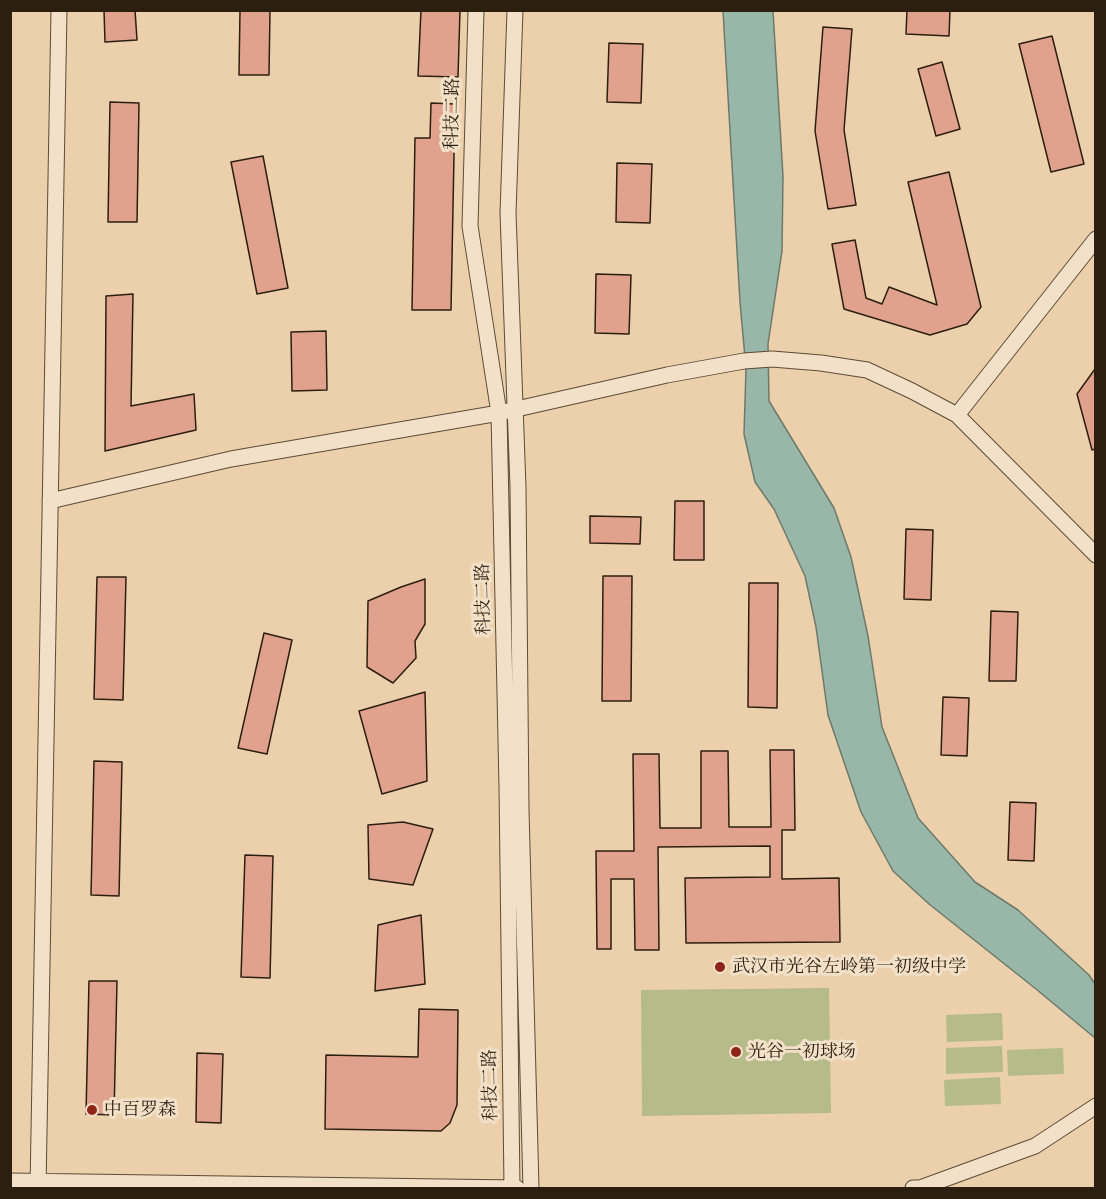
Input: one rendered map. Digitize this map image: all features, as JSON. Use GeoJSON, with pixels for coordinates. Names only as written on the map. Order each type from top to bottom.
{"type":"FeatureCollection","features":[{"type":"Feature","properties":{"kind":"street"},"geometry":{"type":"LineString","coordinates":[[38,1185],[59,10]]}},
{"type":"Feature","properties":{"kind":"street","name":"科技二路"},"geometry":{"type":"LineString","coordinates":[[476,10],[470,226],[499,413],[507,776],[512,1188]]}},
{"type":"Feature","properties":{"kind":"street","name":"科技二路"},"geometry":{"type":"LineString","coordinates":[[515,10],[508,213],[518,487],[521,810],[531,1188]]}},
{"type":"Feature","properties":{"kind":"street"},"geometry":{"type":"LineString","coordinates":[[957,415],[1095,239]]}},
{"type":"Feature","properties":{"kind":"street"},"geometry":{"type":"LineString","coordinates":[[51,501],[231,459],[499,413],[667,375],[772,358],[867,370],[957,415],[1095,555]]}},
{"type":"Feature","properties":{"kind":"street"},"geometry":{"type":"LineString","coordinates":[[913,1188],[920,1188],[1035,1146],[1095,1107]]}},
{"type":"Feature","properties":{"kind":"street"},"geometry":{"type":"LineString","coordinates":[[10,1180],[38,1185],[516,1188]]}},
{"type":"Feature","properties":{"kind":"green space","name":"光谷一初球场"},"geometry":{"type":"Polygon","coordinates":[[[829,988],[831,1113],[642,1116],[641,990],[829,988]]]}},
{"type":"Feature","properties":{"kind":"green space"},"geometry":{"type":"Polygon","coordinates":[[[1002,1013],[1003,1040],[947,1042],[946,1015],[1002,1013]]]}},
{"type":"Feature","properties":{"kind":"green space"},"geometry":{"type":"Polygon","coordinates":[[[1002,1046],[1003,1072],[946,1074],[946,1048],[1002,1046]]]}},
{"type":"Feature","properties":{"kind":"green space"},"geometry":{"type":"Polygon","coordinates":[[[1063,1048],[1064,1074],[1008,1076],[1007,1050],[1063,1048]]]}},
{"type":"Feature","properties":{"kind":"green space"},"geometry":{"type":"Polygon","coordinates":[[[1000,1077],[1001,1104],[945,1106],[944,1080],[1000,1077]]]}},
{"type":"Feature","properties":{"kind":"shaded area"},"geometry":{"type":"Polygon","coordinates":[[[723,11],[773,11],[783,176],[782,251],[768,344],[769,401],[834,508],[851,557],[868,636],[882,727],[918,818],[975,882],[1018,910],[1089,975],[1095,984],[1095,1038],[929,904],[893,871],[861,812],[828,715],[816,627],[805,576],[774,509],[755,482],[744,434],[746,369],[723,11]]]}},
{"type":"Feature","properties":{"kind":"building"},"geometry":{"type":"Polygon","coordinates":[[[104,10],[135,10],[137,40],[105,42],[104,10]]]}},
{"type":"Feature","properties":{"kind":"building"},"geometry":{"type":"Polygon","coordinates":[[[240,10],[270,10],[269,75],[239,75],[240,10]]]}},
{"type":"Feature","properties":{"kind":"building"},"geometry":{"type":"Polygon","coordinates":[[[421,10],[460,10],[458,77],[418,76],[421,10]]]}},
{"type":"Feature","properties":{"kind":"building"},"geometry":{"type":"Polygon","coordinates":[[[907,10],[950,10],[949,36],[906,34],[907,10]]]}},
{"type":"Feature","properties":{"kind":"building"},"geometry":{"type":"Polygon","coordinates":[[[823,27],[852,29],[844,130],[856,205],[828,209],[815,131],[823,27]]]}},
{"type":"Feature","properties":{"kind":"building"},"geometry":{"type":"Polygon","coordinates":[[[1052,36],[1084,164],[1051,172],[1019,44],[1052,36]]]}},
{"type":"Feature","properties":{"kind":"building"},"geometry":{"type":"Polygon","coordinates":[[[609,43],[643,44],[641,103],[607,102],[609,43]]]}},
{"type":"Feature","properties":{"kind":"building"},"geometry":{"type":"Polygon","coordinates":[[[942,62],[960,129],[936,136],[918,69],[942,62]]]}},
{"type":"Feature","properties":{"kind":"building"},"geometry":{"type":"Polygon","coordinates":[[[110,102],[139,103],[137,222],[108,222],[110,102]]]}},
{"type":"Feature","properties":{"kind":"building"},"geometry":{"type":"Polygon","coordinates":[[[431,103],[455,104],[451,310],[412,310],[415,138],[430,138],[431,103]]]}},
{"type":"Feature","properties":{"kind":"building"},"geometry":{"type":"Polygon","coordinates":[[[263,156],[288,288],[257,294],[231,162],[263,156]]]}},
{"type":"Feature","properties":{"kind":"building"},"geometry":{"type":"Polygon","coordinates":[[[617,163],[652,164],[650,223],[616,222],[617,163]]]}},
{"type":"Feature","properties":{"kind":"building"},"geometry":{"type":"Polygon","coordinates":[[[949,172],[981,307],[967,324],[930,335],[844,309],[832,244],[855,240],[866,298],[882,304],[889,287],[937,305],[908,182],[949,172]]]}},
{"type":"Feature","properties":{"kind":"building"},"geometry":{"type":"Polygon","coordinates":[[[596,274],[631,275],[629,334],[595,333],[596,274]]]}},
{"type":"Feature","properties":{"kind":"building"},"geometry":{"type":"Polygon","coordinates":[[[133,294],[131,406],[194,394],[196,430],[105,451],[106,296],[133,294]]]}},
{"type":"Feature","properties":{"kind":"building"},"geometry":{"type":"Polygon","coordinates":[[[326,331],[327,390],[292,391],[291,332],[326,331]]]}},
{"type":"Feature","properties":{"kind":"building"},"geometry":{"type":"Polygon","coordinates":[[[1095,369],[1095,449],[1092,450],[1077,394],[1095,369]]]}},
{"type":"Feature","properties":{"kind":"building"},"geometry":{"type":"Polygon","coordinates":[[[675,501],[704,501],[704,560],[674,560],[675,501]]]}},
{"type":"Feature","properties":{"kind":"building"},"geometry":{"type":"Polygon","coordinates":[[[590,516],[641,517],[640,544],[590,543],[590,516]]]}},
{"type":"Feature","properties":{"kind":"building"},"geometry":{"type":"Polygon","coordinates":[[[906,529],[933,530],[931,600],[904,599],[906,529]]]}},
{"type":"Feature","properties":{"kind":"building"},"geometry":{"type":"Polygon","coordinates":[[[603,576],[632,576],[631,701],[602,701],[603,576]]]}},
{"type":"Feature","properties":{"kind":"building"},"geometry":{"type":"Polygon","coordinates":[[[97,577],[126,577],[123,700],[94,699],[97,577]]]}},
{"type":"Feature","properties":{"kind":"building"},"geometry":{"type":"Polygon","coordinates":[[[425,579],[425,624],[415,641],[416,658],[393,683],[367,667],[368,601],[425,579]]]}},
{"type":"Feature","properties":{"kind":"building"},"geometry":{"type":"Polygon","coordinates":[[[749,583],[778,583],[777,708],[748,707],[749,583]]]}},
{"type":"Feature","properties":{"kind":"building"},"geometry":{"type":"Polygon","coordinates":[[[991,611],[1018,612],[1016,681],[989,681],[991,611]]]}},
{"type":"Feature","properties":{"kind":"building"},"geometry":{"type":"Polygon","coordinates":[[[264,633],[292,640],[267,754],[238,748],[264,633]]]}},
{"type":"Feature","properties":{"kind":"building"},"geometry":{"type":"Polygon","coordinates":[[[425,692],[427,781],[382,794],[359,711],[425,692]]]}},
{"type":"Feature","properties":{"kind":"building"},"geometry":{"type":"Polygon","coordinates":[[[943,697],[969,698],[967,756],[941,755],[943,697]]]}},
{"type":"Feature","properties":{"kind":"building"},"geometry":{"type":"Polygon","coordinates":[[[770,750],[794,750],[795,830],[782,830],[782,879],[839,878],[840,942],[686,943],[685,878],[770,877],[770,846],[658,847],[659,950],[635,950],[634,879],[611,879],[611,949],[597,949],[596,851],[634,851],[633,754],[659,754],[660,828],[701,828],[701,751],[728,751],[729,827],[771,827],[770,750]]]}},
{"type":"Feature","properties":{"kind":"building"},"geometry":{"type":"Polygon","coordinates":[[[94,761],[122,762],[119,896],[91,895],[94,761]]]}},
{"type":"Feature","properties":{"kind":"building"},"geometry":{"type":"Polygon","coordinates":[[[1010,802],[1036,803],[1034,861],[1008,860],[1010,802]]]}},
{"type":"Feature","properties":{"kind":"building"},"geometry":{"type":"Polygon","coordinates":[[[403,822],[433,829],[413,885],[369,879],[368,825],[403,822]]]}},
{"type":"Feature","properties":{"kind":"building"},"geometry":{"type":"Polygon","coordinates":[[[245,855],[273,856],[270,978],[241,977],[245,855]]]}},
{"type":"Feature","properties":{"kind":"building"},"geometry":{"type":"Polygon","coordinates":[[[421,915],[425,984],[375,991],[378,925],[421,915]]]}},
{"type":"Feature","properties":{"kind":"building"},"geometry":{"type":"Polygon","coordinates":[[[89,981],[117,981],[114,1115],[86,1114],[89,981]]]}},
{"type":"Feature","properties":{"kind":"building"},"geometry":{"type":"Polygon","coordinates":[[[419,1009],[458,1010],[457,1105],[450,1123],[441,1131],[325,1129],[326,1055],[418,1057],[419,1009]]]}},
{"type":"Feature","properties":{"kind":"building"},"geometry":{"type":"Polygon","coordinates":[[[197,1053],[223,1054],[221,1123],[196,1122],[197,1053]]]}},
{"type":"Feature","properties":{"kind":"place","name":"武汉市光谷左岭第一初级中学"},"geometry":{"type":"Point","coordinates":[720,967]}},
{"type":"Feature","properties":{"kind":"place","name":"光谷一初球场"},"geometry":{"type":"Point","coordinates":[736,1052]}},
{"type":"Feature","properties":{"kind":"place","name":"中百罗森"},"geometry":{"type":"Point","coordinates":[92,1110]}}]}
